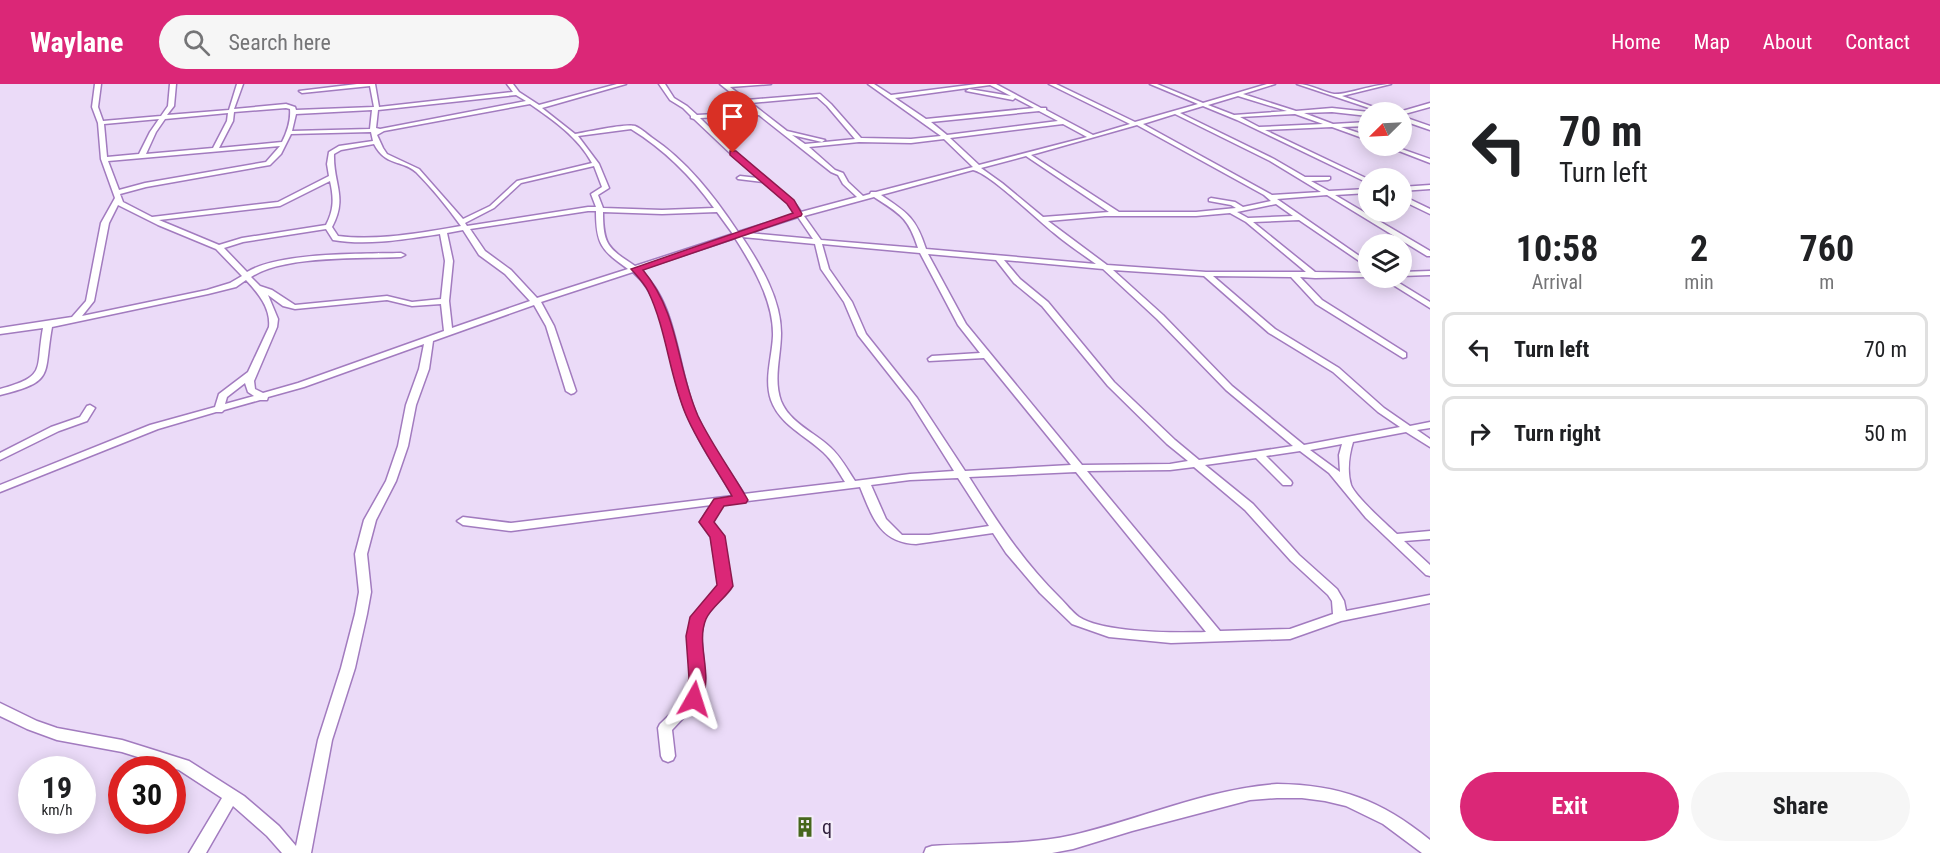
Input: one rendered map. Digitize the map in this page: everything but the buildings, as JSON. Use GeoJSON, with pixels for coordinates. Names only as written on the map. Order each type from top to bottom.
{"type":"FeatureCollection","features":[{"type":"Feature","properties":{"kind":"street"},"geometry":{"type":"LineString","coordinates":[[98,84],[95,107],[101,123],[105,159],[122,205],[160,224],[219,247],[265,296],[274,319],[269,337],[251,374],[249,385],[251,390],[264,398]]}},
{"type":"Feature","properties":{"kind":"street"},"geometry":{"type":"LineString","coordinates":[[142,155],[153,132],[171,106],[172,84]]}},
{"type":"Feature","properties":{"kind":"street"},"geometry":{"type":"LineString","coordinates":[[216,148],[230,121],[240,84]]}},
{"type":"Feature","properties":{"kind":"street"},"geometry":{"type":"LineString","coordinates":[[300,97],[302,87],[372,84],[377,104],[372,114],[373,132],[385,156],[417,170],[464,225],[482,253],[518,282],[540,306],[550,326],[571,391]]}},
{"type":"Feature","properties":{"kind":"street"},"geometry":{"type":"LineString","coordinates":[[510,84],[517,93],[576,135],[596,164],[606,188],[594,195],[600,202],[600,235],[619,260],[636,269],[652,288],[672,340],[684,394],[692,417],[741,500]]}},
{"type":"Feature","properties":{"kind":"street"},"geometry":{"type":"LineString","coordinates":[[594,84],[601,91]]}},
{"type":"Feature","properties":{"kind":"street"},"geometry":{"type":"LineString","coordinates":[[538,107],[623,84]]}},
{"type":"Feature","properties":{"kind":"street"},"geometry":{"type":"LineString","coordinates":[[662,84],[672,99],[685,107],[693,117],[791,202],[818,241],[825,269],[848,302],[862,335],[914,400],[1010,550],[1044,590],[1076,621],[1109,632],[1171,638],[1290,634],[1340,617],[1430,599]]}},
{"type":"Feature","properties":{"kind":"street"},"geometry":{"type":"LineString","coordinates":[[724,85],[768,84]]}},
{"type":"Feature","properties":{"kind":"street"},"geometry":{"type":"LineString","coordinates":[[871,84],[946,136],[976,166]]}},
{"type":"Feature","properties":{"kind":"street"},"geometry":{"type":"LineString","coordinates":[[890,97],[990,84],[1028,101],[1092,137]]}},
{"type":"Feature","properties":{"kind":"street"},"geometry":{"type":"LineString","coordinates":[[1052,84],[1186,149],[1273,200],[1358,258]]}},
{"type":"Feature","properties":{"kind":"street"},"geometry":{"type":"LineString","coordinates":[[1153,84],[1240,119],[1358,176]]}},
{"type":"Feature","properties":{"kind":"street"},"geometry":{"type":"LineString","coordinates":[[0,489],[154,427],[264,398],[534,302],[798,214],[1092,137],[1272,84]]}},
{"type":"Feature","properties":{"kind":"street"},"geometry":{"type":"LineString","coordinates":[[1300,84],[1358,103]]}},
{"type":"Feature","properties":{"kind":"street"},"geometry":{"type":"LineString","coordinates":[[1358,84],[1374,88]]}},
{"type":"Feature","properties":{"kind":"street"},"geometry":{"type":"LineString","coordinates":[[1336,96],[1388,84]]}},
{"type":"Feature","properties":{"kind":"street"},"geometry":{"type":"LineString","coordinates":[[724,85],[833,171],[841,174],[845,183],[860,197]]}},
{"type":"Feature","properties":{"kind":"street"},"geometry":{"type":"LineString","coordinates":[[884,92],[890,87]]}},
{"type":"Feature","properties":{"kind":"street"},"geometry":{"type":"LineString","coordinates":[[952,89],[1028,101]]}},
{"type":"Feature","properties":{"kind":"street"},"geometry":{"type":"LineString","coordinates":[[101,123],[232,111],[375,108],[517,93]]}},
{"type":"Feature","properties":{"kind":"street"},"geometry":{"type":"LineString","coordinates":[[747,102],[818,95],[859,140]]}},
{"type":"Feature","properties":{"kind":"street"},"geometry":{"type":"LineString","coordinates":[[1234,95],[1252,97],[1358,134]]}},
{"type":"Feature","properties":{"kind":"street"},"geometry":{"type":"LineString","coordinates":[[451,100],[465,116]]}},
{"type":"Feature","properties":{"kind":"street"},"geometry":{"type":"LineString","coordinates":[[289,132],[373,132],[529,102]]}},
{"type":"Feature","properties":{"kind":"street"},"geometry":{"type":"LineString","coordinates":[[1412,110],[1430,105]]}},
{"type":"Feature","properties":{"kind":"street"},"geometry":{"type":"LineString","coordinates":[[76,318],[90,301],[105,224],[117,196],[145,185],[263,166],[272,162],[289,132],[295,108]]}},
{"type":"Feature","properties":{"kind":"street"},"geometry":{"type":"LineString","coordinates":[[924,121],[1044,110]]}},
{"type":"Feature","properties":{"kind":"street"},"geometry":{"type":"LineString","coordinates":[[1233,116],[1332,110],[1358,113]]}},
{"type":"Feature","properties":{"kind":"street"},"geometry":{"type":"LineString","coordinates":[[1174,112],[1254,151],[1430,254]]}},
{"type":"Feature","properties":{"kind":"street"},"geometry":{"type":"LineString","coordinates":[[693,117],[759,113]]}},
{"type":"Feature","properties":{"kind":"street"},"geometry":{"type":"LineString","coordinates":[[1240,119],[1262,117]]}},
{"type":"Feature","properties":{"kind":"street"},"geometry":{"type":"LineString","coordinates":[[804,146],[859,140],[904,141],[1065,122]]}},
{"type":"Feature","properties":{"kind":"street"},"geometry":{"type":"LineString","coordinates":[[1412,123],[1430,128]]}},
{"type":"Feature","properties":{"kind":"street"},"geometry":{"type":"LineString","coordinates":[[1249,133],[1260,129],[1358,125]]}},
{"type":"Feature","properties":{"kind":"street"},"geometry":{"type":"LineString","coordinates":[[576,135],[624,127],[634,128],[683,166],[736,235],[756,267],[774,314],[777,350],[772,372],[778,405],[802,430],[834,456],[851,483]]}},
{"type":"Feature","properties":{"kind":"street"},"geometry":{"type":"LineString","coordinates":[[783,131],[831,143]]}},
{"type":"Feature","properties":{"kind":"street"},"geometry":{"type":"LineString","coordinates":[[219,247],[242,240],[328,227],[337,213],[339,198],[330,161],[332,151],[377,142]]}},
{"type":"Feature","properties":{"kind":"street"},"geometry":{"type":"LineString","coordinates":[[105,159],[282,144]]}},
{"type":"Feature","properties":{"kind":"street"},"geometry":{"type":"LineString","coordinates":[[1026,154],[1117,214]]}},
{"type":"Feature","properties":{"kind":"street"},"geometry":{"type":"LineString","coordinates":[[1412,154],[1430,161]]}},
{"type":"Feature","properties":{"kind":"street"},"geometry":{"type":"LineString","coordinates":[[464,225],[492,207],[519,182],[596,164]]}},
{"type":"Feature","properties":{"kind":"street"},"geometry":{"type":"LineString","coordinates":[[976,166],[978,168],[975,169],[986,173],[1106,268],[1160,317],[1229,388],[1322,462],[1393,537],[1430,572]]}},
{"type":"Feature","properties":{"kind":"street"},"geometry":{"type":"LineString","coordinates":[[153,219],[280,204],[333,177]]}},
{"type":"Feature","properties":{"kind":"street"},"geometry":{"type":"LineString","coordinates":[[740,178],[765,180]]}},
{"type":"Feature","properties":{"kind":"street"},"geometry":{"type":"LineString","coordinates":[[1303,179],[1328,178]]}},
{"type":"Feature","properties":{"kind":"street"},"geometry":{"type":"LineString","coordinates":[[1412,188],[1430,187]]}},
{"type":"Feature","properties":{"kind":"street"},"geometry":{"type":"LineString","coordinates":[[1042,219],[1117,214],[1231,211],[1273,200],[1358,192]]}},
{"type":"Feature","properties":{"kind":"street"},"geometry":{"type":"LineString","coordinates":[[873,193],[905,214],[916,230],[922,252],[962,326],[1217,637]]}},
{"type":"Feature","properties":{"kind":"street"},"geometry":{"type":"LineString","coordinates":[[1211,200],[1233,203],[1242,209]]}},
{"type":"Feature","properties":{"kind":"street"},"geometry":{"type":"LineString","coordinates":[[1412,203],[1430,212]]}},
{"type":"Feature","properties":{"kind":"street"},"geometry":{"type":"LineString","coordinates":[[328,227],[340,240],[406,237],[443,232],[464,225],[582,210],[662,212],[717,210]]}},
{"type":"Feature","properties":{"kind":"street"},"geometry":{"type":"LineString","coordinates":[[1231,211],[1246,220],[1315,276]]}},
{"type":"Feature","properties":{"kind":"street"},"geometry":{"type":"LineString","coordinates":[[1246,220],[1300,218]]}},
{"type":"Feature","properties":{"kind":"street"},"geometry":{"type":"LineString","coordinates":[[443,232],[449,261],[445,301],[448,333]]}},
{"type":"Feature","properties":{"kind":"street"},"geometry":{"type":"LineString","coordinates":[[736,235],[1106,268],[1206,274],[1358,275]]}},
{"type":"Feature","properties":{"kind":"street"},"geometry":{"type":"LineString","coordinates":[[0,331],[48,325],[183,298],[233,285],[259,268],[307,259],[401,255]]}},
{"type":"Feature","properties":{"kind":"street"},"geometry":{"type":"LineString","coordinates":[[999,259],[1017,281],[1052,312],[1111,384],[1171,442],[1249,507],[1295,558],[1333,592],[1338,601],[1340,617]]}},
{"type":"Feature","properties":{"kind":"street"},"geometry":{"type":"LineString","coordinates":[[1412,274],[1430,273]]}},
{"type":"Feature","properties":{"kind":"street"},"geometry":{"type":"LineString","coordinates":[[1206,274],[1272,332],[1336,370],[1381,410],[1430,444]]}},
{"type":"Feature","properties":{"kind":"street"},"geometry":{"type":"LineString","coordinates":[[1294,275],[1326,307],[1403,355]]}},
{"type":"Feature","properties":{"kind":"street"},"geometry":{"type":"LineString","coordinates":[[233,285],[272,292],[289,306],[295,307],[387,298],[412,304],[445,301]]}},
{"type":"Feature","properties":{"kind":"street"},"geometry":{"type":"LineString","coordinates":[[1402,288],[1430,306]]}},
{"type":"Feature","properties":{"kind":"street"},"geometry":{"type":"LineString","coordinates":[[0,392],[27,385],[41,374],[48,325]]}},
{"type":"Feature","properties":{"kind":"street"},"geometry":{"type":"LineString","coordinates":[[303,853],[325,740],[348,668],[361,614],[365,592],[361,554],[370,520],[391,481],[403,446],[411,405],[424,369],[429,339]]}},
{"type":"Feature","properties":{"kind":"street"},"geometry":{"type":"LineString","coordinates":[[932,359],[986,355]]}},
{"type":"Feature","properties":{"kind":"street"},"geometry":{"type":"LineString","coordinates":[[219,410],[221,400],[226,393],[251,374]]}},
{"type":"Feature","properties":{"kind":"street"},"geometry":{"type":"LineString","coordinates":[[0,457],[55,429],[84,418],[90,408]]}},
{"type":"Feature","properties":{"kind":"street"},"geometry":{"type":"LineString","coordinates":[[463,521],[511,527],[741,500],[851,483],[1080,468],[1156,468],[1197,464],[1430,425]]}},
{"type":"Feature","properties":{"kind":"street"},"geometry":{"type":"LineString","coordinates":[[1346,486],[1344,455],[1348,440]]}},
{"type":"Feature","properties":{"kind":"street"},"geometry":{"type":"LineString","coordinates":[[1258,454],[1287,483]]}},
{"type":"Feature","properties":{"kind":"street"},"geometry":{"type":"LineString","coordinates":[[864,482],[880,518],[888,530],[898,538],[916,540],[996,529]]}},
{"type":"Feature","properties":{"kind":"street"},"geometry":{"type":"LineString","coordinates":[[668,756],[665,728],[694,699],[698,678],[695,636],[698,617],[725,586],[717,536],[706,522],[719,502]]}},
{"type":"Feature","properties":{"kind":"street"},"geometry":{"type":"LineString","coordinates":[[1393,537],[1430,535]]}},
{"type":"Feature","properties":{"kind":"street"},"geometry":{"type":"LineString","coordinates":[[0,709],[57,734],[122,747],[184,765],[231,796],[273,831],[292,853]]}},
{"type":"Feature","properties":{"kind":"street"},"geometry":{"type":"LineString","coordinates":[[932,853],[1044,847],[1073,842],[1251,793],[1271,791],[1335,794],[1353,800],[1374,809],[1414,835],[1430,850]]}},
{"type":"Feature","properties":{"kind":"street"},"geometry":{"type":"LineString","coordinates":[[197,853],[231,796]]}},
{"type":"Feature","properties":{"kind":"place","name":"q"},"geometry":{"type":"Point","coordinates":[805,827]}},
{"type":"Feature","properties":{"kind":"route"},"geometry":{"type":"LineString","coordinates":[[694,699],[698,678],[695,660],[698,617],[725,586],[717,536],[706,522],[719,502],[741,500],[692,417],[684,394],[672,340],[658,302],[652,288],[636,269],[798,214],[791,202],[733,153]]}}]}
